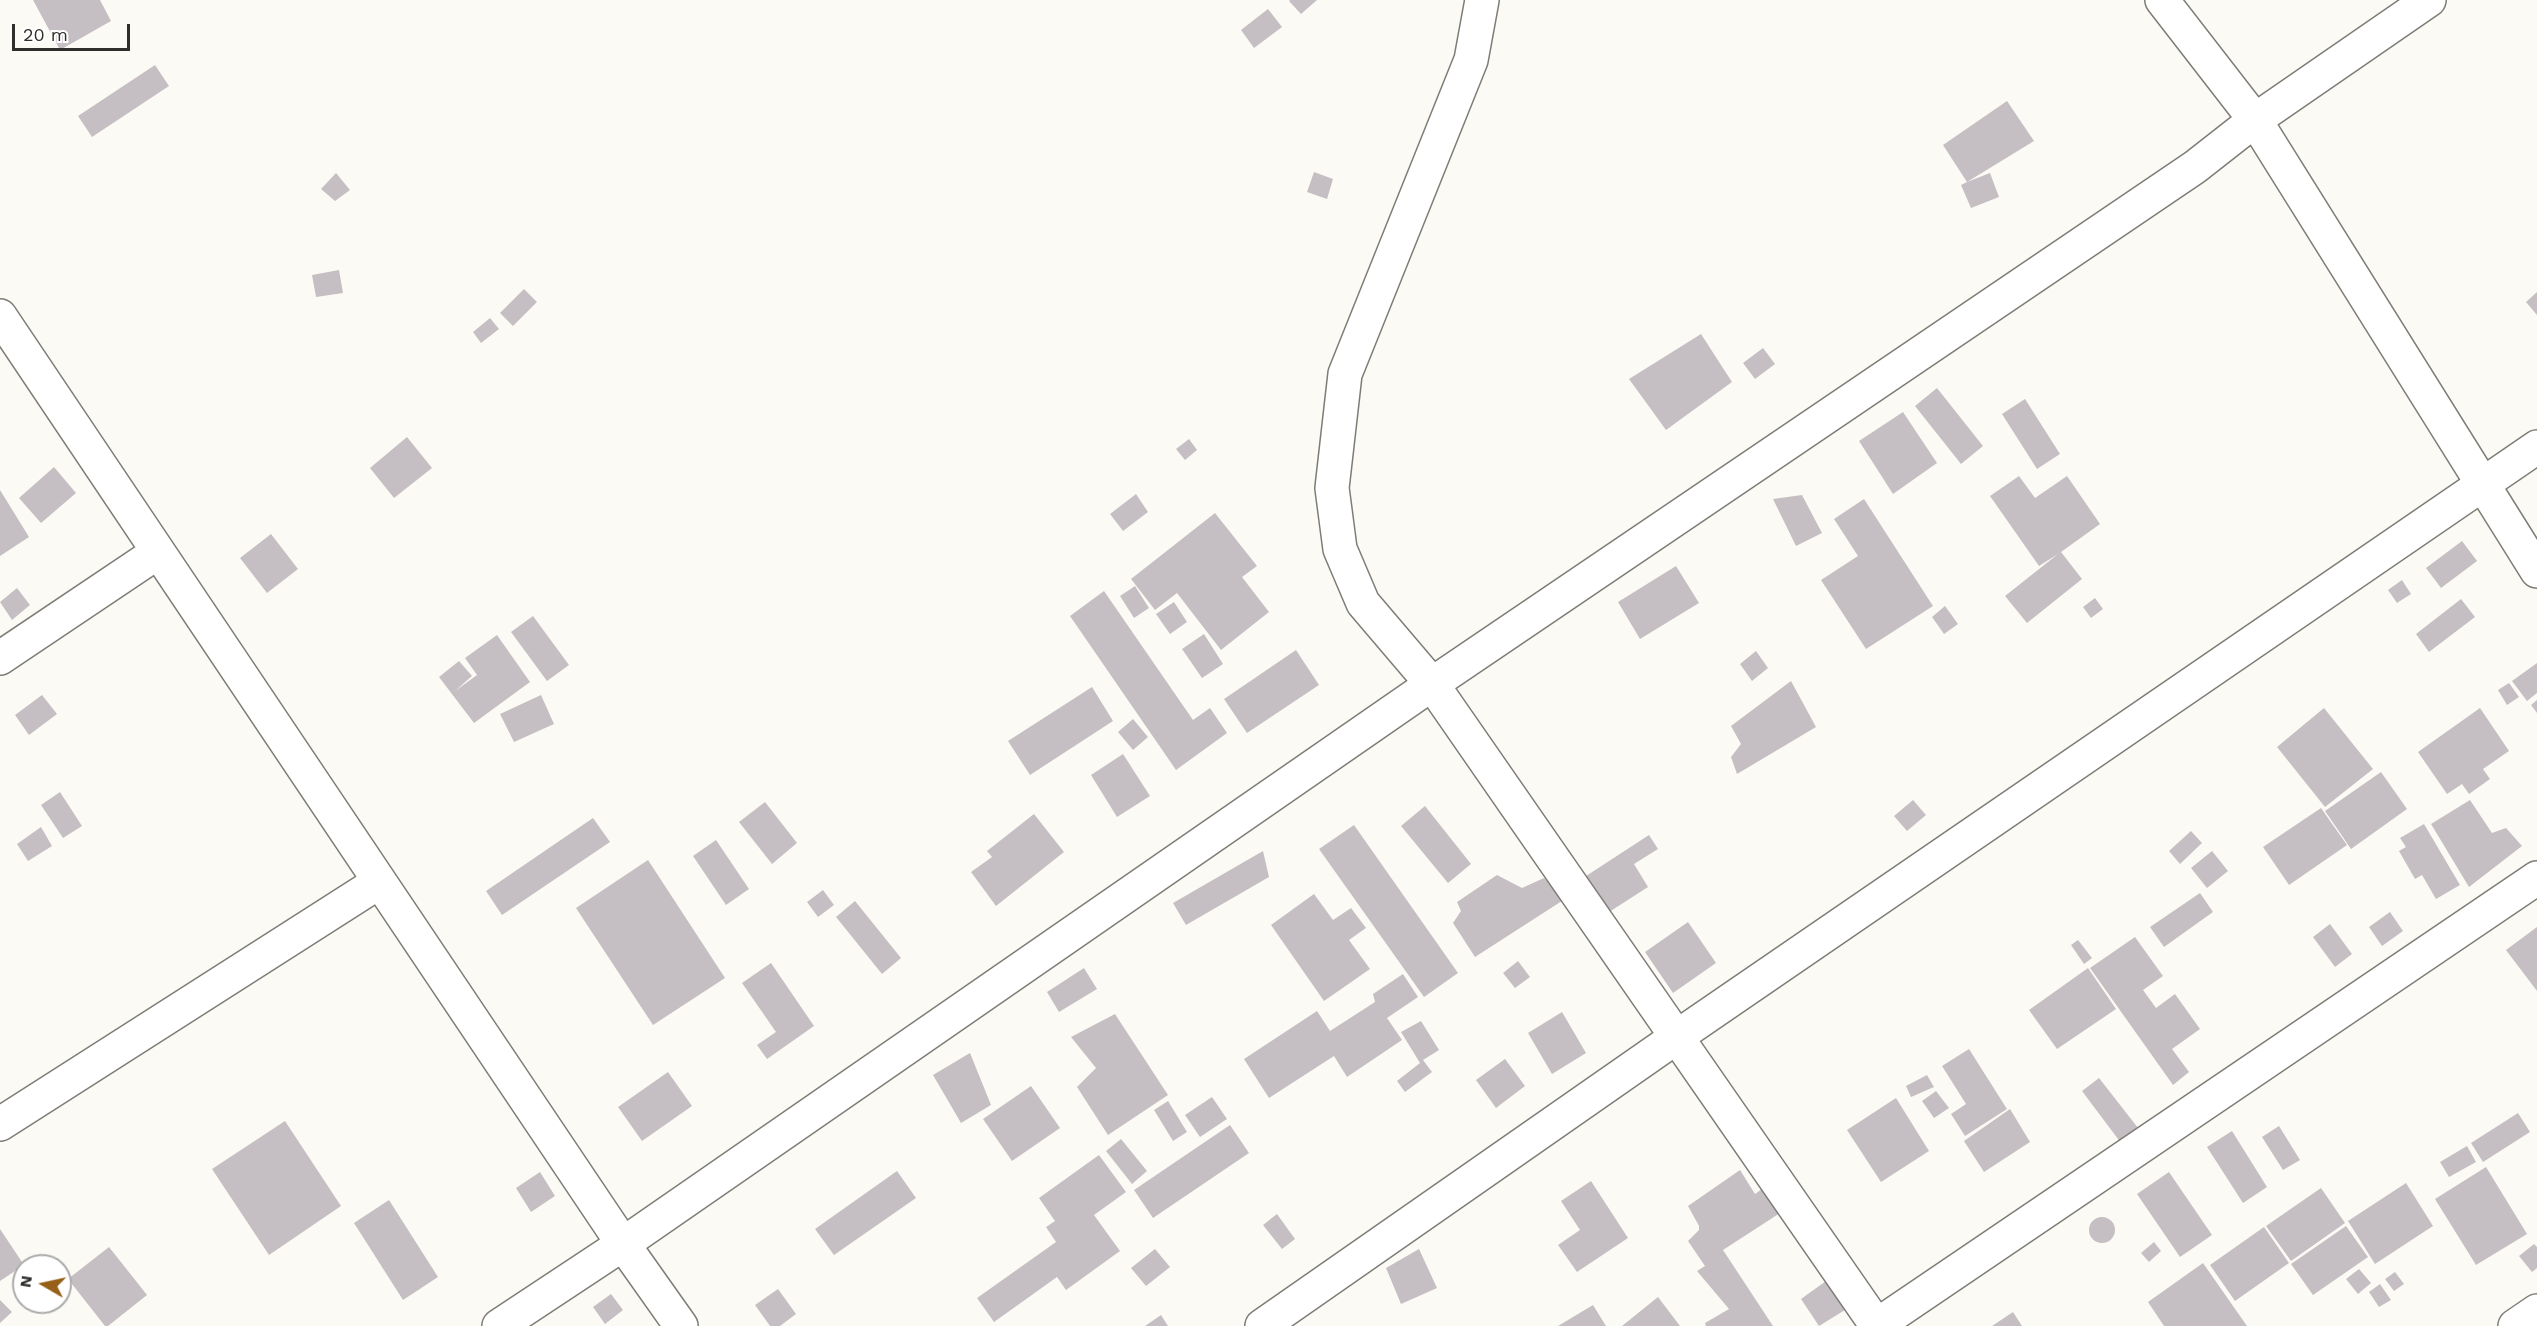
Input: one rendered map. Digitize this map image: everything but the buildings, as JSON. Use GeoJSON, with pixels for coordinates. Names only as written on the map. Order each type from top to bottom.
{"type":"FeatureCollection","features":[{"type":"Feature","properties":{"kind":"street"},"geometry":{"type":"LineString","coordinates":[[1482,0],[1471,60],[1345,374],[1332,488],[1340,549],[1363,603],[1432,684],[1678,1036],[1876,1326],[2537,878]]}},
{"type":"Feature","properties":{"kind":"street"},"geometry":{"type":"LineString","coordinates":[[2162,0],[2255,120],[2537,571]]}},
{"type":"Feature","properties":{"kind":"street"},"geometry":{"type":"LineString","coordinates":[[499,1326],[623,1244],[1432,684],[2194,168],[2255,120],[2429,0]]}},
{"type":"Feature","properties":{"kind":"street"},"geometry":{"type":"LineString","coordinates":[[2,319],[623,1244],[681,1326]]}},
{"type":"Feature","properties":{"kind":"street"},"geometry":{"type":"LineString","coordinates":[[1262,1326],[1678,1036],[2537,447]]}},
{"type":"Feature","properties":{"kind":"street"},"geometry":{"type":"LineString","coordinates":[[0,658],[158,552]]}},
{"type":"Feature","properties":{"kind":"street"},"geometry":{"type":"LineString","coordinates":[[0,1124],[379,882]]}},
{"type":"Feature","properties":{"kind":"street"},"geometry":{"type":"LineString","coordinates":[[2515,1326],[2537,1311]]}}]}
